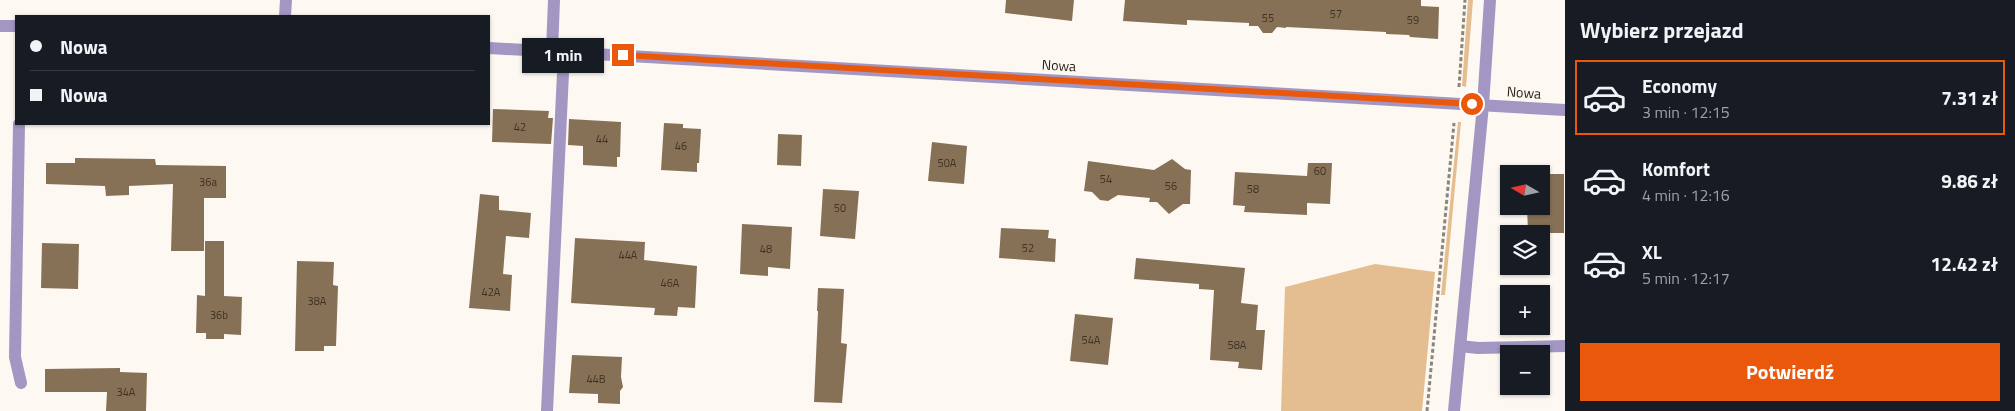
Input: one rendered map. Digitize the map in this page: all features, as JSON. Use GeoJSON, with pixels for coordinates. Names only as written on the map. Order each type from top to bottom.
{"type":"FeatureCollection","features":[{"type":"Feature","properties":{"kind":"street"},"geometry":{"type":"LineString","coordinates":[[285,15],[286,0]]}},
{"type":"Feature","properties":{"kind":"street"},"geometry":{"type":"LineString","coordinates":[[546,411],[558,51],[554,0]]}},
{"type":"Feature","properties":{"kind":"street"},"geometry":{"type":"LineString","coordinates":[[1454,411],[1483,105],[1490,0]]}},
{"type":"Feature","properties":{"kind":"street"},"geometry":{"type":"LineString","coordinates":[[0,26],[15,26]]}},
{"type":"Feature","properties":{"kind":"street","name":"Nowa"},"geometry":{"type":"LineString","coordinates":[[490,48],[1565,110]]}},
{"type":"Feature","properties":{"kind":"street"},"geometry":{"type":"LineString","coordinates":[[19,125],[15,358],[21,383]]}},
{"type":"Feature","properties":{"kind":"street"},"geometry":{"type":"LineString","coordinates":[[1460,346],[1478,348],[1565,346]]}},
{"type":"Feature","properties":{"kind":"path"},"geometry":{"type":"LineString","coordinates":[[1459,90],[1465,0]]}},
{"type":"Feature","properties":{"kind":"path"},"geometry":{"type":"LineString","coordinates":[[1427,411],[1455,118]]}},
{"type":"Feature","properties":{"kind":"shaded area"},"geometry":{"type":"Polygon","coordinates":[[[1468,0],[1473,0],[1466,87],[1462,86],[1468,0]]]}},
{"type":"Feature","properties":{"kind":"shaded area"},"geometry":{"type":"Polygon","coordinates":[[[1458,122],[1461,122],[1445,295],[1441,295],[1458,122]]]}},
{"type":"Feature","properties":{"kind":"shaded area"},"geometry":{"type":"Polygon","coordinates":[[[1375,264],[1435,272],[1422,411],[1281,411],[1285,287],[1375,264]]]}},
{"type":"Feature","properties":{"kind":"building"},"geometry":{"type":"Polygon","coordinates":[[[1006,0],[1074,0],[1072,21],[1005,13],[1006,0]]]}},
{"type":"Feature","properties":{"kind":"building"},"geometry":{"type":"Polygon","coordinates":[[[1125,0],[1421,0],[1421,6],[1439,7],[1438,39],[1386,34],[1386,32],[1286,27],[1277,27],[1272,33],[1263,33],[1258,26],[1249,26],[1249,23],[1187,20],[1187,25],[1123,21],[1125,0]]]}},
{"type":"Feature","properties":{"kind":"building"},"geometry":{"type":"Polygon","coordinates":[[[493,109],[549,111],[548,118],[553,118],[551,144],[492,142],[493,109]]]}},
{"type":"Feature","properties":{"kind":"building"},"geometry":{"type":"Polygon","coordinates":[[[569,119],[621,122],[620,157],[617,157],[617,167],[583,165],[583,146],[568,145],[569,119]]]}},
{"type":"Feature","properties":{"kind":"building"},"geometry":{"type":"Polygon","coordinates":[[[664,123],[683,124],[683,128],[701,129],[697,172],[661,170],[664,123]]]}},
{"type":"Feature","properties":{"kind":"building"},"geometry":{"type":"Polygon","coordinates":[[[778,134],[802,135],[801,166],[777,165],[778,134]]]}},
{"type":"Feature","properties":{"kind":"building"},"geometry":{"type":"Polygon","coordinates":[[[932,142],[967,146],[964,184],[928,181],[932,142]]]}},
{"type":"Feature","properties":{"kind":"building"},"geometry":{"type":"Polygon","coordinates":[[[75,158],[155,159],[156,165],[226,166],[226,198],[204,198],[204,251],[171,251],[173,184],[129,186],[129,195],[106,196],[105,186],[46,184],[46,163],[75,163],[75,158]]]}},
{"type":"Feature","properties":{"kind":"building"},"geometry":{"type":"Polygon","coordinates":[[[1172,159],[1185,169],[1191,170],[1190,204],[1183,204],[1169,214],[1157,202],[1149,202],[1150,198],[1118,195],[1108,201],[1100,200],[1092,192],[1084,191],[1088,161],[1154,170],[1172,159]]]}},
{"type":"Feature","properties":{"kind":"building"},"geometry":{"type":"Polygon","coordinates":[[[1308,163],[1332,163],[1330,204],[1307,203],[1307,215],[1244,212],[1245,206],[1233,205],[1235,172],[1307,176],[1308,163]]]}},
{"type":"Feature","properties":{"kind":"building"},"geometry":{"type":"Polygon","coordinates":[[[1550,174],[1564,174],[1564,233],[1550,233],[1550,225],[1528,225],[1527,215],[1550,215],[1550,174]]]}},
{"type":"Feature","properties":{"kind":"building"},"geometry":{"type":"Polygon","coordinates":[[[823,189],[859,191],[855,239],[820,236],[823,189]]]}},
{"type":"Feature","properties":{"kind":"building"},"geometry":{"type":"Polygon","coordinates":[[[480,194],[499,196],[499,210],[531,213],[529,238],[506,236],[503,274],[512,275],[510,311],[469,308],[480,194]]]}},
{"type":"Feature","properties":{"kind":"building"},"geometry":{"type":"Polygon","coordinates":[[[742,224],[792,227],[790,269],[768,267],[768,276],[740,274],[742,224]]]}},
{"type":"Feature","properties":{"kind":"building"},"geometry":{"type":"Polygon","coordinates":[[[1001,228],[1049,230],[1048,238],[1056,239],[1055,262],[999,258],[1001,228]]]}},
{"type":"Feature","properties":{"kind":"building"},"geometry":{"type":"Polygon","coordinates":[[[575,238],[645,242],[644,260],[697,266],[695,308],[678,307],[677,316],[654,315],[655,308],[571,303],[575,238]]]}},
{"type":"Feature","properties":{"kind":"building"},"geometry":{"type":"Polygon","coordinates":[[[205,241],[224,241],[224,296],[242,297],[241,335],[224,334],[224,339],[206,339],[206,333],[196,333],[197,295],[205,296],[205,241]]]}},
{"type":"Feature","properties":{"kind":"building"},"geometry":{"type":"Polygon","coordinates":[[[42,243],[79,244],[78,289],[41,288],[42,243]]]}},
{"type":"Feature","properties":{"kind":"building"},"geometry":{"type":"Polygon","coordinates":[[[1136,258],[1245,268],[1241,303],[1258,305],[1256,330],[1265,330],[1262,370],[1238,368],[1239,362],[1210,360],[1214,290],[1199,289],[1199,284],[1134,279],[1136,258]]]}},
{"type":"Feature","properties":{"kind":"building"},"geometry":{"type":"Polygon","coordinates":[[[297,261],[334,262],[333,285],[338,286],[336,346],[324,346],[324,351],[295,351],[297,261]]]}},
{"type":"Feature","properties":{"kind":"building"},"geometry":{"type":"Polygon","coordinates":[[[818,288],[844,289],[841,343],[847,344],[842,403],[814,402],[818,288]]]}},
{"type":"Feature","properties":{"kind":"building"},"geometry":{"type":"Polygon","coordinates":[[[1075,314],[1113,318],[1108,365],[1070,361],[1075,314]]]}},
{"type":"Feature","properties":{"kind":"building"},"geometry":{"type":"Polygon","coordinates":[[[572,355],[622,357],[621,377],[623,387],[620,391],[620,404],[598,403],[598,394],[569,393],[572,355]]]}},
{"type":"Feature","properties":{"kind":"building"},"geometry":{"type":"Polygon","coordinates":[[[120,368],[120,372],[147,373],[146,411],[106,411],[107,392],[45,392],[45,369],[120,368]]]}},
{"type":"Feature","properties":{"kind":"route"},"geometry":{"type":"LineString","coordinates":[[623,55],[1472,104]]}}]}
